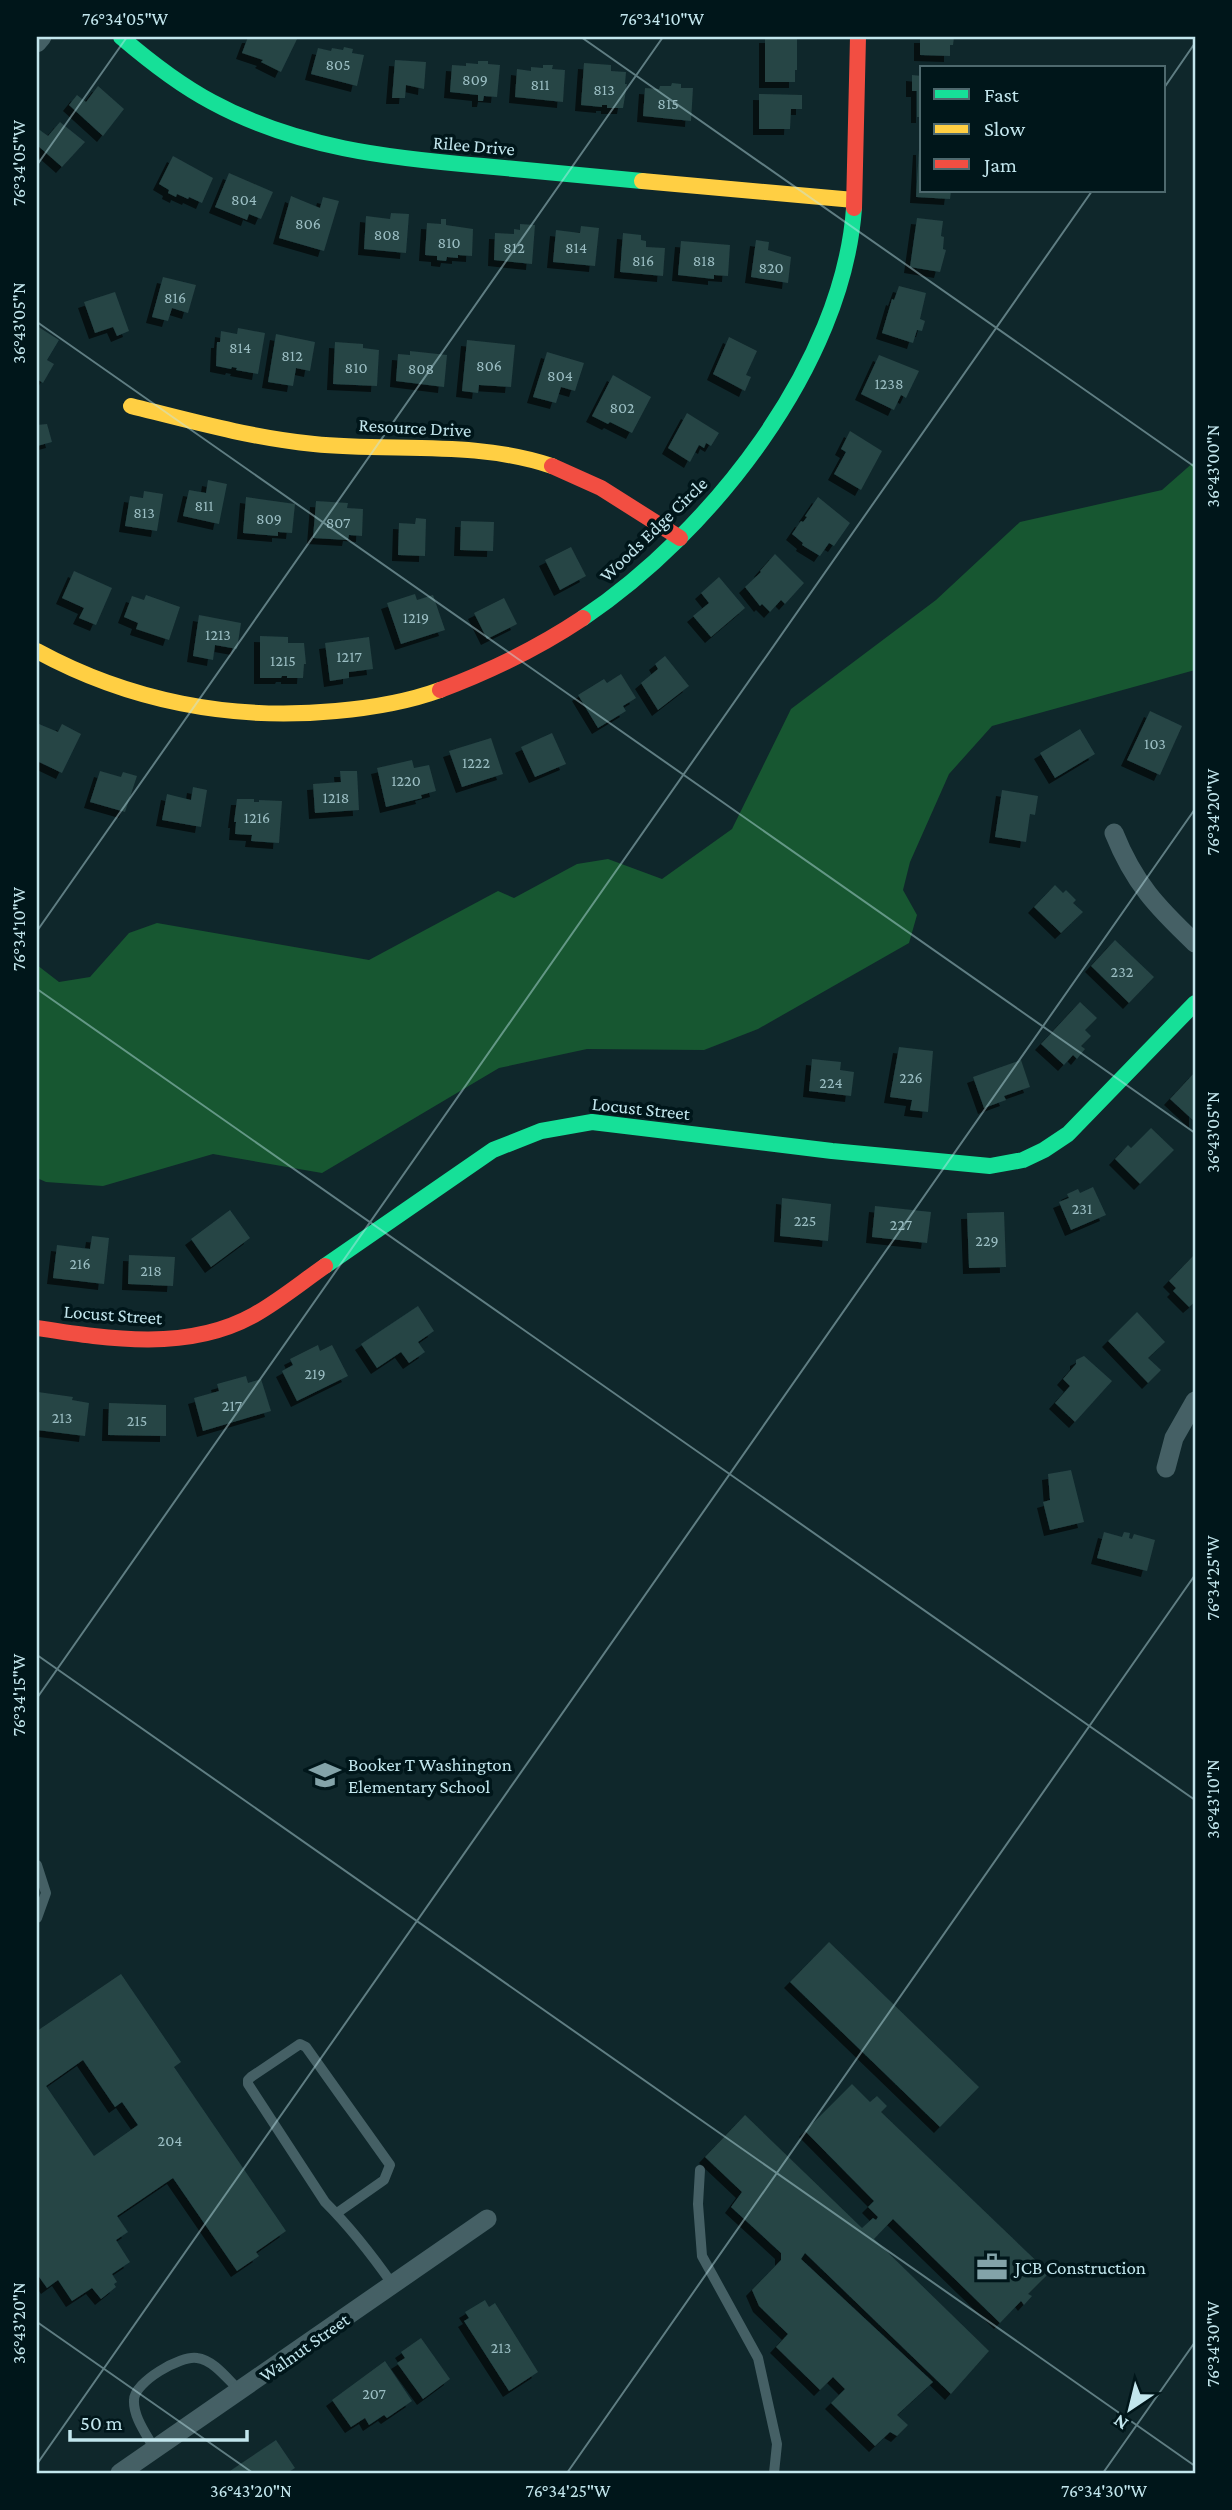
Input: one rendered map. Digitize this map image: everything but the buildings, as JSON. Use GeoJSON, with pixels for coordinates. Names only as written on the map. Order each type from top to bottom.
{"type":"FeatureCollection","features":[{"type":"Feature","properties":{"kind":"street"},"geometry":{"type":"LineString","coordinates":[[37,43],[42,37]]}},
{"type":"Feature","properties":{"kind":"street","name":"Rilee Drive"},"geometry":{"type":"LineString","coordinates":[[121,37],[144,59],[181,86],[242,117],[289,136],[339,150],[390,158],[854,200]]}},
{"type":"Feature","properties":{"kind":"street","name":"Woods Edge Circle"},"geometry":{"type":"LineString","coordinates":[[37,651],[65,667],[115,687],[166,702],[208,710],[272,716],[323,715],[375,708],[449,688],[535,650],[582,621],[637,578],[680,538],[740,473],[772,429],[804,372],[824,329],[843,273],[851,236],[858,37]]}},
{"type":"Feature","properties":{"kind":"street","name":"Resource Drive"},"geometry":{"type":"LineString","coordinates":[[131,406],[233,432],[314,444],[447,448],[521,457],[551,465],[595,485],[639,509],[680,538]]}},
{"type":"Feature","properties":{"kind":"street"},"geometry":{"type":"LineString","coordinates":[[1114,833],[1124,859],[1138,883],[1155,905],[1195,943]]}},
{"type":"Feature","properties":{"kind":"street","name":"Locust Street"},"geometry":{"type":"LineString","coordinates":[[37,1328],[64,1333],[159,1339],[192,1337],[224,1328],[254,1315],[493,1150],[522,1136],[560,1125],[592,1122],[832,1151],[990,1166],[1023,1160],[1068,1135],[1195,1003]]}},
{"type":"Feature","properties":{"kind":"street"},"geometry":{"type":"LineString","coordinates":[[1166,1468],[1174,1438],[1195,1401]]}},
{"type":"Feature","properties":{"kind":"street","name":"Walnut Street"},"geometry":{"type":"LineString","coordinates":[[120,2473],[487,2219]]}},
{"type":"Feature","properties":{"kind":"lane"},"geometry":{"type":"LineString","coordinates":[[37,1865],[47,1893],[37,1918]]}},
{"type":"Feature","properties":{"kind":"lane"},"geometry":{"type":"LineString","coordinates":[[337,2213],[384,2180],[390,2165],[306,2047],[300,2044],[251,2077],[248,2084],[325,2202],[353,2229],[393,2284]]}},
{"type":"Feature","properties":{"kind":"lane"},"geometry":{"type":"LineString","coordinates":[[700,2170],[698,2204],[702,2256],[758,2358],[777,2444],[774,2473]]}},
{"type":"Feature","properties":{"kind":"lane"},"geometry":{"type":"LineString","coordinates":[[155,2450],[135,2412],[134,2398],[138,2386],[184,2358],[200,2358],[213,2365],[240,2391]]}},
{"type":"Feature","properties":{"kind":"green space"},"geometry":{"type":"Polygon","coordinates":[[[1195,461],[1195,670],[992,726],[949,774],[910,862],[903,890],[917,915],[909,943],[758,1029],[704,1050],[587,1049],[499,1068],[322,1173],[213,1154],[103,1186],[46,1182],[37,1178],[37,965],[59,982],[90,977],[129,933],[157,923],[369,960],[498,891],[514,898],[577,864],[608,859],[662,879],[732,829],[791,709],[936,600],[1020,522],[1162,490],[1195,461]]]}},
{"type":"Feature","properties":{"kind":"traffic: fast"},"geometry":{"type":"LineString","coordinates":[[121,37],[164,72],[212,102],[244,118],[310,140],[413,159],[642,181]]}},
{"type":"Feature","properties":{"kind":"traffic: fast"},"geometry":{"type":"LineString","coordinates":[[583,618],[631,582],[677,540],[722,492],[762,440],[797,384],[825,326],[844,267],[854,208]]}},
{"type":"Feature","properties":{"kind":"traffic: fast"},"geometry":{"type":"LineString","coordinates":[[325,1266],[493,1150],[541,1131],[592,1122],[832,1151],[990,1166],[1023,1160],[1068,1134],[1195,1003]]}},
{"type":"Feature","properties":{"kind":"traffic: slow"},"geometry":{"type":"LineString","coordinates":[[642,181],[854,200]]}},
{"type":"Feature","properties":{"kind":"traffic: slow"},"geometry":{"type":"LineString","coordinates":[[131,406],[268,438],[344,446],[464,450],[523,458],[552,466]]}},
{"type":"Feature","properties":{"kind":"traffic: slow"},"geometry":{"type":"LineString","coordinates":[[37,651],[108,683],[144,695],[220,710],[258,713],[336,711],[388,704],[440,690]]}},
{"type":"Feature","properties":{"kind":"traffic: jam"},"geometry":{"type":"LineString","coordinates":[[854,208],[858,37]]}},
{"type":"Feature","properties":{"kind":"traffic: jam"},"geometry":{"type":"LineString","coordinates":[[552,466],[601,488],[680,538]]}},
{"type":"Feature","properties":{"kind":"traffic: jam"},"geometry":{"type":"LineString","coordinates":[[440,690],[514,658],[583,618]]}},
{"type":"Feature","properties":{"kind":"traffic: jam"},"geometry":{"type":"LineString","coordinates":[[37,1328],[147,1340],[202,1334],[229,1327],[254,1315],[325,1266]]}},
{"type":"Feature","properties":{"kind":"place","name":"Booker T Washington Elementary School"},"geometry":{"type":"Point","coordinates":[325,1775]}},
{"type":"Feature","properties":{"kind":"place","name":"JCB Construction"},"geometry":{"type":"Point","coordinates":[992,2267]}}]}
